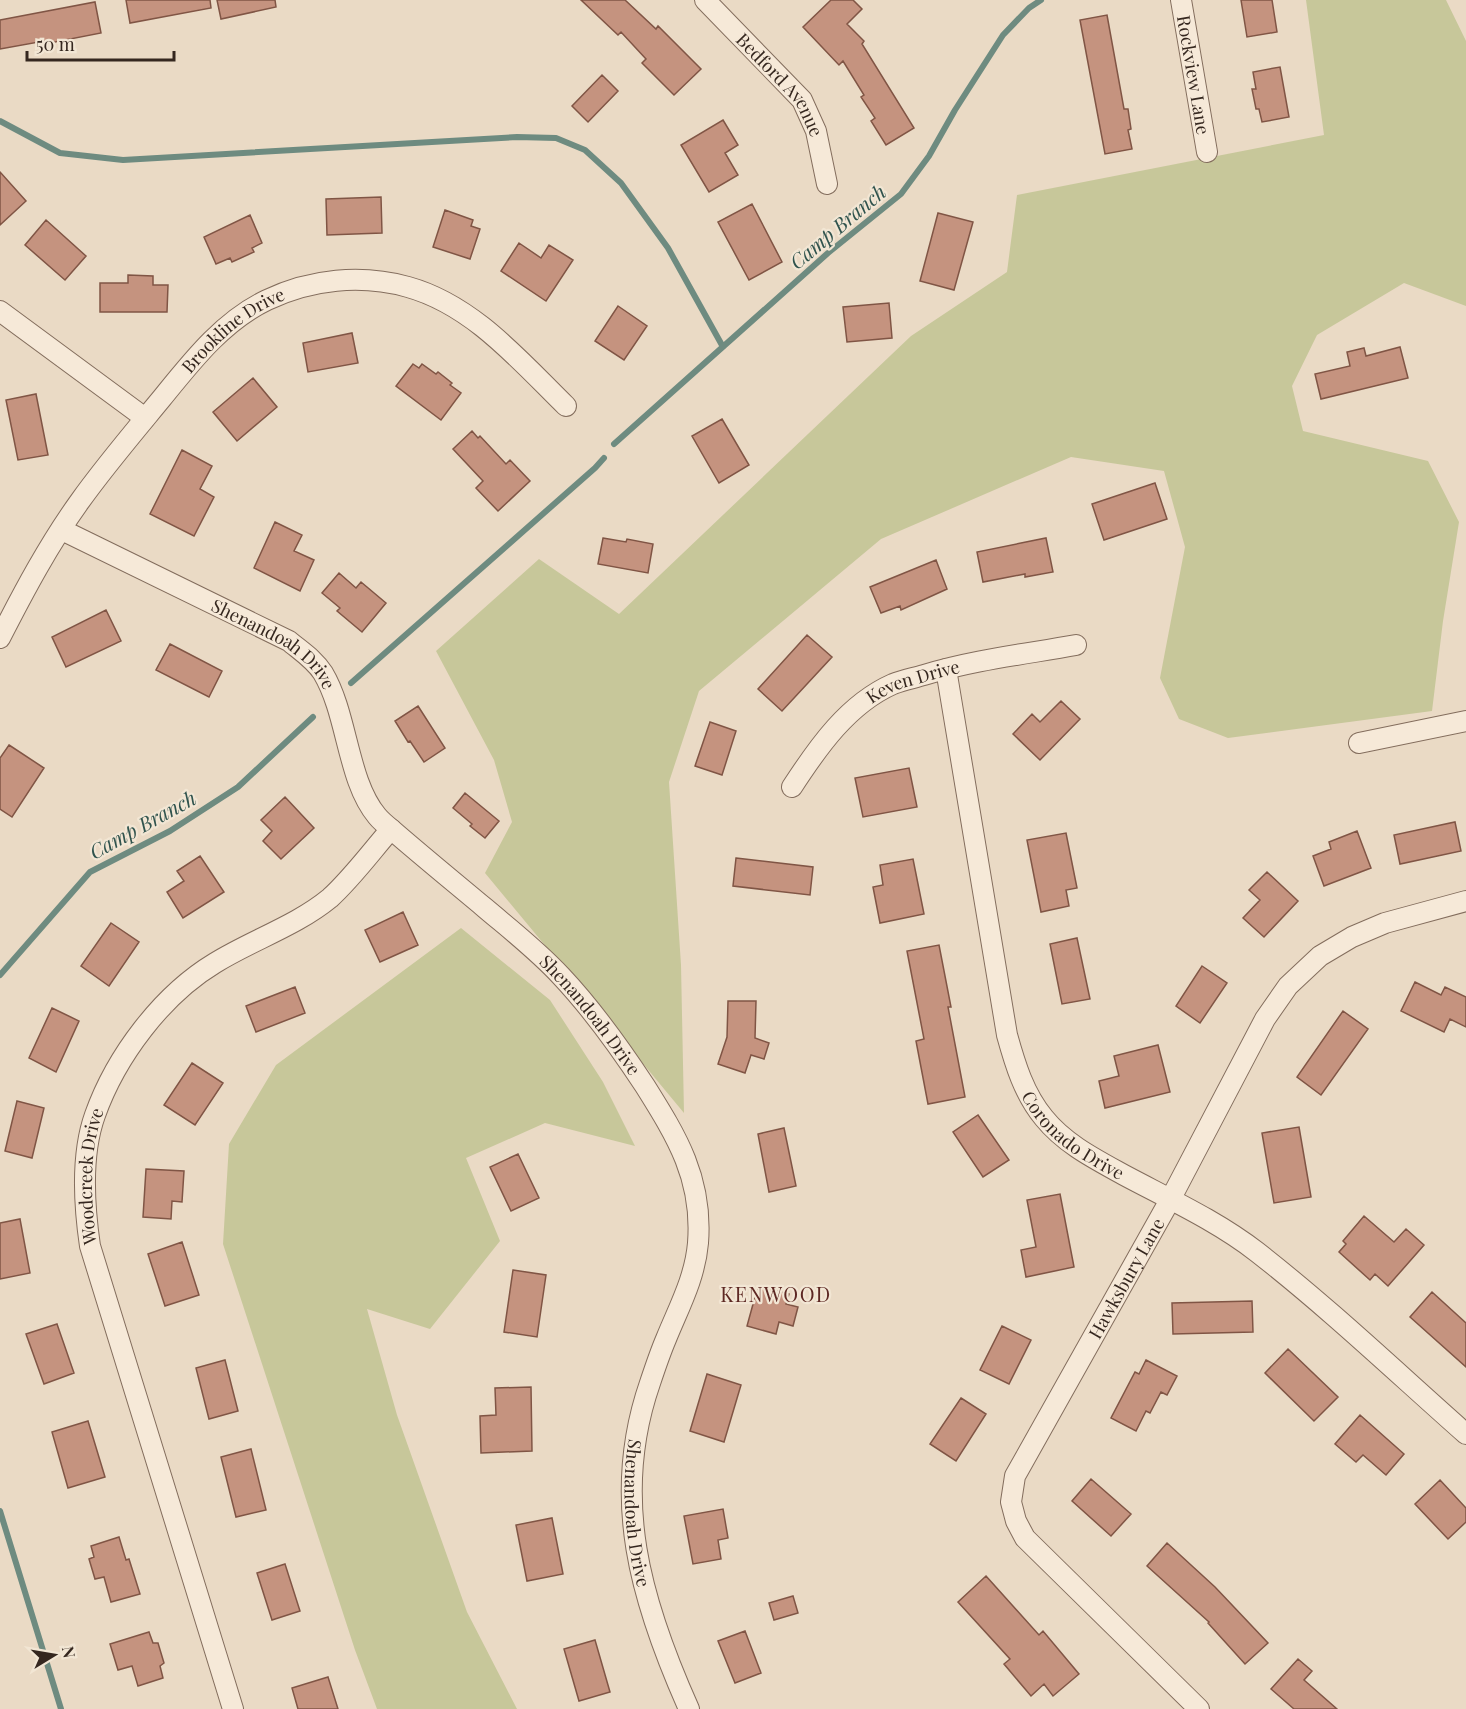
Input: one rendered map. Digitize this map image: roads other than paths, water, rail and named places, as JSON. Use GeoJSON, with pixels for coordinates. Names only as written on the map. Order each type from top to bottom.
{"type":"FeatureCollection","features":[{"type":"Feature","properties":{"kind":"street","name":"Bedford Avenue"},"geometry":{"type":"LineString","coordinates":[[705,0],[802,100],[816,131],[827,184]]}},
{"type":"Feature","properties":{"kind":"street","name":"Rockview Lane"},"geometry":{"type":"LineString","coordinates":[[1181,0],[1207,152]]}},
{"type":"Feature","properties":{"kind":"street","name":"Brookline Drive"},"geometry":{"type":"LineString","coordinates":[[0,638],[24,591],[80,501],[145,418],[201,351],[224,329],[267,300],[319,282],[348,280],[408,287],[437,298],[466,314],[507,349],[566,406]]}},
{"type":"Feature","properties":{"kind":"street"},"geometry":{"type":"LineString","coordinates":[[0,311],[145,418]]}},
{"type":"Feature","properties":{"kind":"street","name":"Shenandoah Drive"},"geometry":{"type":"LineString","coordinates":[[62,530],[289,642],[309,656],[322,672],[338,706],[360,786],[377,816],[534,949],[562,976],[590,1009],[632,1067],[669,1124],[686,1157],[694,1185],[698,1213],[698,1242],[694,1270],[687,1294],[666,1340],[649,1386],[638,1430],[631,1488],[636,1554],[645,1596],[689,1709]]}},
{"type":"Feature","properties":{"kind":"street","name":"Keven Drive"},"geometry":{"type":"LineString","coordinates":[[792,787],[818,747],[837,726],[865,701],[893,684],[946,669],[1076,645]]}},
{"type":"Feature","properties":{"kind":"street","name":"Coronado Drive"},"geometry":{"type":"LineString","coordinates":[[946,669],[1007,1035],[1016,1066],[1043,1117],[1083,1153],[1225,1230],[1256,1251],[1307,1293],[1466,1434]]}},
{"type":"Feature","properties":{"kind":"street"},"geometry":{"type":"LineString","coordinates":[[1359,743],[1466,722]]}},
{"type":"Feature","properties":{"kind":"street","name":"Woodcreek Drive"},"geometry":{"type":"LineString","coordinates":[[233,1709],[90,1246],[85,1212],[89,1142],[95,1116],[119,1065],[135,1040],[182,986],[243,946],[314,910],[342,886],[391,830]]}},
{"type":"Feature","properties":{"kind":"street","name":"Hawksbury Lane"},"geometry":{"type":"LineString","coordinates":[[1199,1709],[1025,1538],[1016,1521],[1011,1502],[1015,1476],[1170,1200],[1265,1019],[1288,986],[1320,956],[1352,937],[1385,923],[1466,901]]}},
{"type":"Feature","properties":{"kind":"waterway","name":"Camp Branch"},"geometry":{"type":"LineString","coordinates":[[614,444],[828,253],[901,194],[929,156],[955,110],[1003,35],[1029,8],[1041,0]]}},
{"type":"Feature","properties":{"kind":"waterway"},"geometry":{"type":"LineString","coordinates":[[0,121],[60,153],[123,160],[517,137],[556,138],[585,150],[621,183],[668,248],[723,347]]}},
{"type":"Feature","properties":{"kind":"waterway","name":"Camp Branch"},"geometry":{"type":"LineString","coordinates":[[351,683],[604,458]]}},
{"type":"Feature","properties":{"kind":"waterway","name":"Camp Branch"},"geometry":{"type":"LineString","coordinates":[[0,975],[90,872],[170,831],[238,787],[313,717]]}},
{"type":"Feature","properties":{"kind":"waterway","name":"Camp Branch"},"geometry":{"type":"LineString","coordinates":[[0,1511],[61,1709]]}},
{"type":"Feature","properties":{"kind":"district","name":"KENWOOD"},"geometry":{"type":"Point","coordinates":[776,1293]}}]}
